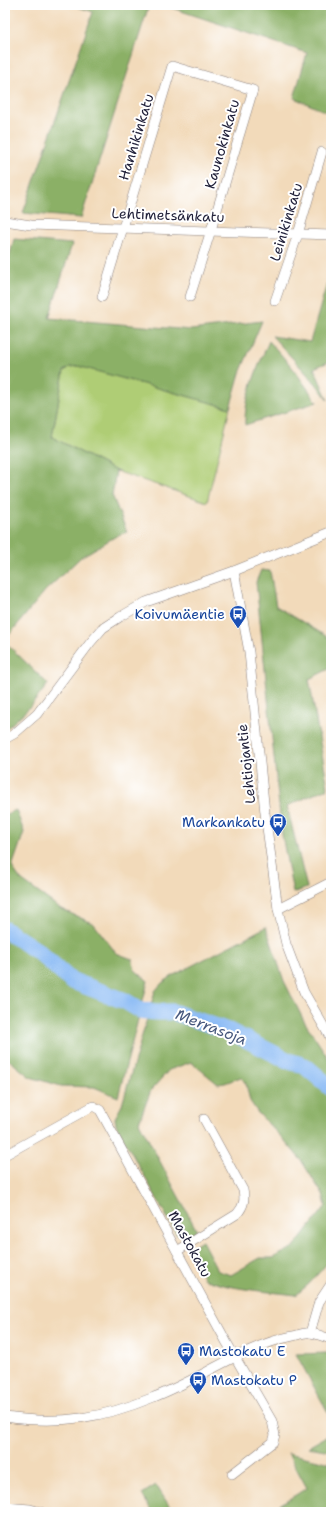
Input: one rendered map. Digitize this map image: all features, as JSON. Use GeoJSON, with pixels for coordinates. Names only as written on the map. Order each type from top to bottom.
{"type":"FeatureCollection","features":[{"type":"Feature","properties":{"kind":"street","name":"Hanhikinkatu"},"geometry":{"type":"LineString","coordinates":[[102,297],[172,66],[253,90]]}},
{"type":"Feature","properties":{"kind":"street","name":"Kaunokinkatu"},"geometry":{"type":"LineString","coordinates":[[190,297],[253,90]]}},
{"type":"Feature","properties":{"kind":"street","name":"Leinikinkatu"},"geometry":{"type":"LineString","coordinates":[[275,301],[298,234],[322,152]]}},
{"type":"Feature","properties":{"kind":"street","name":"Lehtimetsänkatu"},"geometry":{"type":"LineString","coordinates":[[5,221],[31,225],[331,235]]}},
{"type":"Feature","properties":{"kind":"street"},"geometry":{"type":"LineString","coordinates":[[5,739],[14,734],[37,714],[103,628],[146,602],[234,571],[331,532]]}},
{"type":"Feature","properties":{"kind":"street","name":"Lehtiojantie"},"geometry":{"type":"LineString","coordinates":[[234,571],[249,652],[265,813],[278,909],[286,944],[304,992],[331,1039]]}},
{"type":"Feature","properties":{"kind":"street"},"geometry":{"type":"LineString","coordinates":[[278,909],[331,882]]}},
{"type":"Feature","properties":{"kind":"street","name":"Mastokatu"},"geometry":{"type":"LineString","coordinates":[[5,1155],[93,1106],[97,1107],[104,1117],[272,1421],[275,1435],[273,1442],[232,1474]]}},
{"type":"Feature","properties":{"kind":"street"},"geometry":{"type":"LineString","coordinates":[[177,1250],[237,1214],[243,1206],[244,1197],[242,1190],[204,1119]]}},
{"type":"Feature","properties":{"kind":"street"},"geometry":{"type":"LineString","coordinates":[[310,1333],[320,1302],[331,1284]]}},
{"type":"Feature","properties":{"kind":"street"},"geometry":{"type":"LineString","coordinates":[[5,1417],[24,1420],[56,1421],[84,1418],[114,1411],[154,1397],[236,1357],[275,1340],[310,1333],[331,1339]]}},
{"type":"Feature","properties":{"kind":"street"},"geometry":{"type":"LineString","coordinates":[[5,1507],[30,1509],[41,1512]]}},
{"type":"Feature","properties":{"kind":"green space"},"geometry":{"type":"Polygon","coordinates":[[[72,5],[149,5],[81,218],[23,213],[93,12],[72,5]]]}},
{"type":"Feature","properties":{"kind":"green space"},"geometry":{"type":"Polygon","coordinates":[[[163,5],[331,5],[331,114],[294,98],[307,53],[163,5]]]}},
{"type":"Feature","properties":{"kind":"green space"},"geometry":{"type":"Polygon","coordinates":[[[14,239],[72,244],[49,318],[191,330],[262,321],[240,373],[230,408],[78,366],[70,367],[64,371],[52,437],[116,471],[112,495],[127,532],[118,535],[81,557],[45,591],[5,640],[5,273],[14,239]]]}},
{"type":"Feature","properties":{"kind":"green space"},"geometry":{"type":"Polygon","coordinates":[[[327,283],[331,283],[331,361],[314,368],[328,400],[317,385],[272,336],[310,342],[327,283]]]}},
{"type":"Feature","properties":{"kind":"green space"},"geometry":{"type":"Polygon","coordinates":[[[269,341],[292,367],[317,402],[245,425],[245,414],[249,393],[269,341]]]}},
{"type":"Feature","properties":{"kind":"green space"},"geometry":{"type":"Polygon","coordinates":[[[78,366],[230,408],[207,502],[116,471],[52,437],[64,371],[70,367],[78,366]]]}},
{"type":"Feature","properties":{"kind":"green space"},"geometry":{"type":"Polygon","coordinates":[[[261,570],[270,571],[276,606],[331,639],[331,668],[309,679],[328,788],[287,806],[307,888],[293,893],[282,835],[256,582],[261,570]]]}},
{"type":"Feature","properties":{"kind":"green space"},"geometry":{"type":"Polygon","coordinates":[[[5,642],[48,684],[31,706],[5,730],[5,642]]]}},
{"type":"Feature","properties":{"kind":"green space"},"geometry":{"type":"Polygon","coordinates":[[[16,810],[24,832],[12,867],[21,880],[61,909],[94,924],[116,953],[132,959],[135,970],[148,981],[118,1097],[94,1087],[61,1086],[30,1077],[9,1060],[5,1062],[5,815],[16,810]]]}},
{"type":"Feature","properties":{"kind":"green space"},"geometry":{"type":"Polygon","coordinates":[[[266,927],[284,981],[304,1021],[331,1062],[331,1259],[309,1284],[296,1295],[226,1286],[204,1279],[191,1254],[194,1246],[202,1241],[218,1271],[231,1275],[260,1258],[273,1258],[294,1247],[326,1206],[323,1195],[301,1160],[258,1113],[250,1101],[246,1084],[241,1077],[218,1084],[191,1062],[169,1070],[151,1090],[139,1122],[197,1231],[187,1236],[177,1235],[116,1125],[115,1118],[122,1105],[155,991],[162,983],[174,975],[266,927]]]}},
{"type":"Feature","properties":{"kind":"green space"},"geometry":{"type":"Polygon","coordinates":[[[296,1354],[331,1354],[331,1418],[296,1354]]]}},
{"type":"Feature","properties":{"kind":"green space"},"geometry":{"type":"Polygon","coordinates":[[[331,1434],[331,1451],[308,1447],[331,1434]]]}},
{"type":"Feature","properties":{"kind":"green space"},"geometry":{"type":"Polygon","coordinates":[[[288,1453],[331,1463],[331,1512],[280,1512],[276,1507],[307,1488],[288,1453]]]}},
{"type":"Feature","properties":{"kind":"green space"},"geometry":{"type":"Polygon","coordinates":[[[156,1485],[173,1512],[152,1512],[142,1494],[156,1485]]]}},
{"type":"Feature","properties":{"kind":"waterway","name":"Merrasoja"},"geometry":{"type":"LineString","coordinates":[[5,930],[39,952],[70,980],[125,1001],[140,1010],[173,1012],[229,1031],[289,1061],[305,1066],[331,1088]]}},
{"type":"Feature","properties":{"kind":"place","name":"Koivumäentie"},"geometry":{"type":"Point","coordinates":[238,629]}},
{"type":"Feature","properties":{"kind":"place","name":"Markankatu"},"geometry":{"type":"Point","coordinates":[278,837]}},
{"type":"Feature","properties":{"kind":"place","name":"Mastokatu E"},"geometry":{"type":"Point","coordinates":[186,1366]}},
{"type":"Feature","properties":{"kind":"place","name":"Mastokatu P"},"geometry":{"type":"Point","coordinates":[198,1395]}}]}
